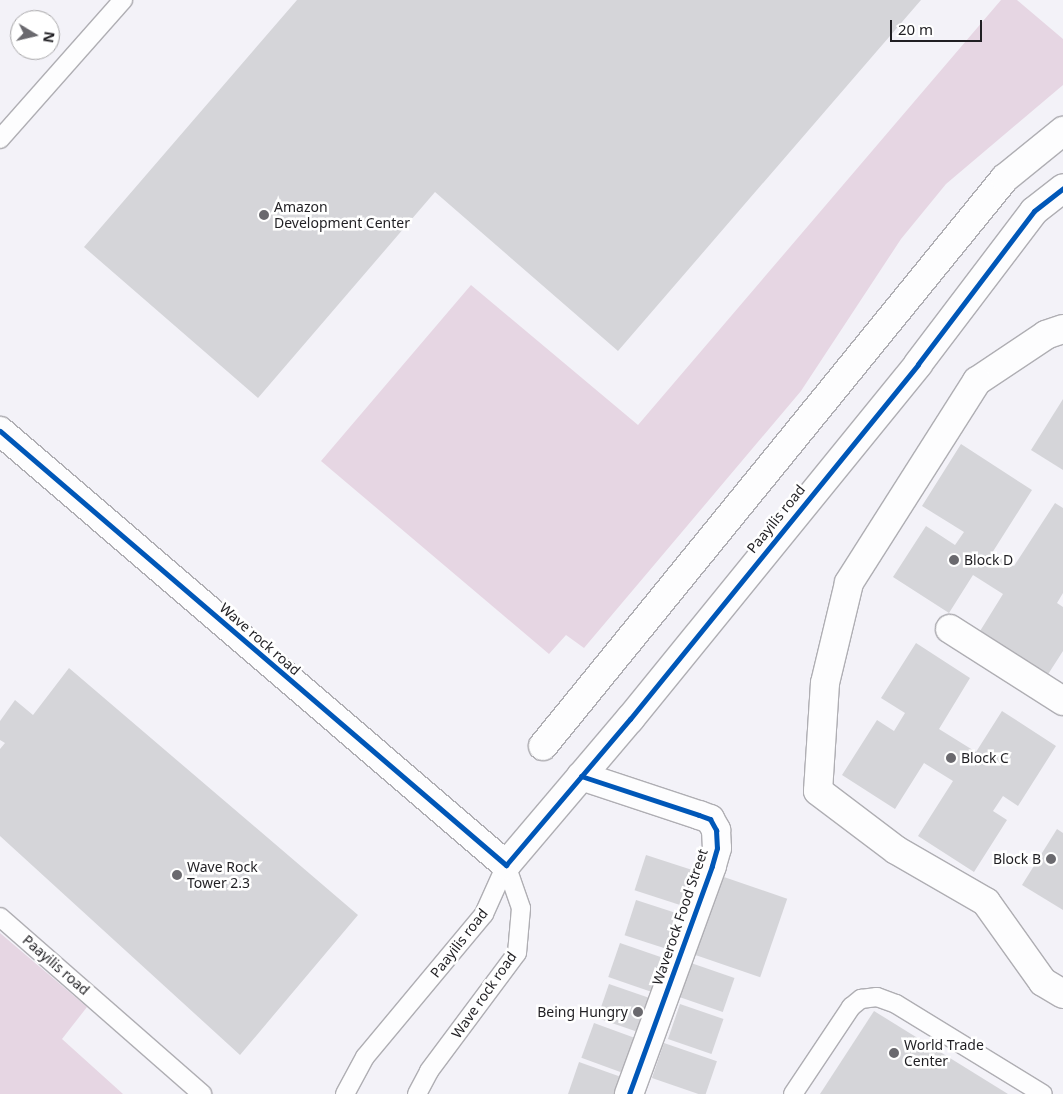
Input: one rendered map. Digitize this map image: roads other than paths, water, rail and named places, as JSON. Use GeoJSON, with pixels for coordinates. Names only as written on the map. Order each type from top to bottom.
{"type":"FeatureCollection","features":[{"type":"Feature","properties":{"kind":"street"},"geometry":{"type":"LineString","coordinates":[[543,746],[1005,178],[1063,132]]}},
{"type":"Feature","properties":{"kind":"street"},"geometry":{"type":"LineString","coordinates":[[1005,178],[1034,211]]}},
{"type":"Feature","properties":{"kind":"street","name":"Paayilis road"},"geometry":{"type":"LineString","coordinates":[[506,864],[581,776],[918,364],[1034,211],[1063,188]]}},
{"type":"Feature","properties":{"kind":"street"},"geometry":{"type":"LineString","coordinates":[[1063,329],[1046,335],[977,382],[849,583],[825,683],[818,791],[896,850],[986,902],[1043,982],[1063,994]]}},
{"type":"Feature","properties":{"kind":"street","name":"Wave rock road"},"geometry":{"type":"LineString","coordinates":[[0,431],[506,864]]}},
{"type":"Feature","properties":{"kind":"street"},"geometry":{"type":"LineString","coordinates":[[950,630],[1063,701]]}},
{"type":"Feature","properties":{"kind":"street","name":"Waverock Food Street"},"geometry":{"type":"LineString","coordinates":[[581,776],[710,819],[716,830],[717,848],[712,866],[629,1094]]}},
{"type":"Feature","properties":{"kind":"lane"},"geometry":{"type":"LineString","coordinates":[[0,139],[123,0]]}},
{"type":"Feature","properties":{"kind":"lane","name":"Paayilis road"},"geometry":{"type":"LineString","coordinates":[[345,1094],[365,1057],[484,914],[506,864]]}},
{"type":"Feature","properties":{"kind":"lane","name":"Wave rock road"},"geometry":{"type":"LineString","coordinates":[[418,1094],[429,1071],[517,953],[521,908],[506,864]]}},
{"type":"Feature","properties":{"kind":"lane","name":"Paayilis road"},"geometry":{"type":"LineString","coordinates":[[0,916],[202,1094]]}},
{"type":"Feature","properties":{"kind":"lane"},"geometry":{"type":"LineString","coordinates":[[793,1094],[851,1007],[861,999],[877,998],[896,1004],[1043,1094]]}},
{"type":"Feature","properties":{"kind":"place","name":"Amazon Development Center"},"geometry":{"type":"Point","coordinates":[264,215]}},
{"type":"Feature","properties":{"kind":"place","name":"Block D"},"geometry":{"type":"Point","coordinates":[954,560]}},
{"type":"Feature","properties":{"kind":"place","name":"Block C"},"geometry":{"type":"Point","coordinates":[951,758]}},
{"type":"Feature","properties":{"kind":"place","name":"Block B"},"geometry":{"type":"Point","coordinates":[1051,859]}},
{"type":"Feature","properties":{"kind":"place","name":"Wave Rock Tower 2.3"},"geometry":{"type":"Point","coordinates":[177,875]}},
{"type":"Feature","properties":{"kind":"place","name":"Being Hungry"},"geometry":{"type":"Point","coordinates":[638,1012]}},
{"type":"Feature","properties":{"kind":"place","name":"World Trade Center"},"geometry":{"type":"Point","coordinates":[894,1053]}}]}
